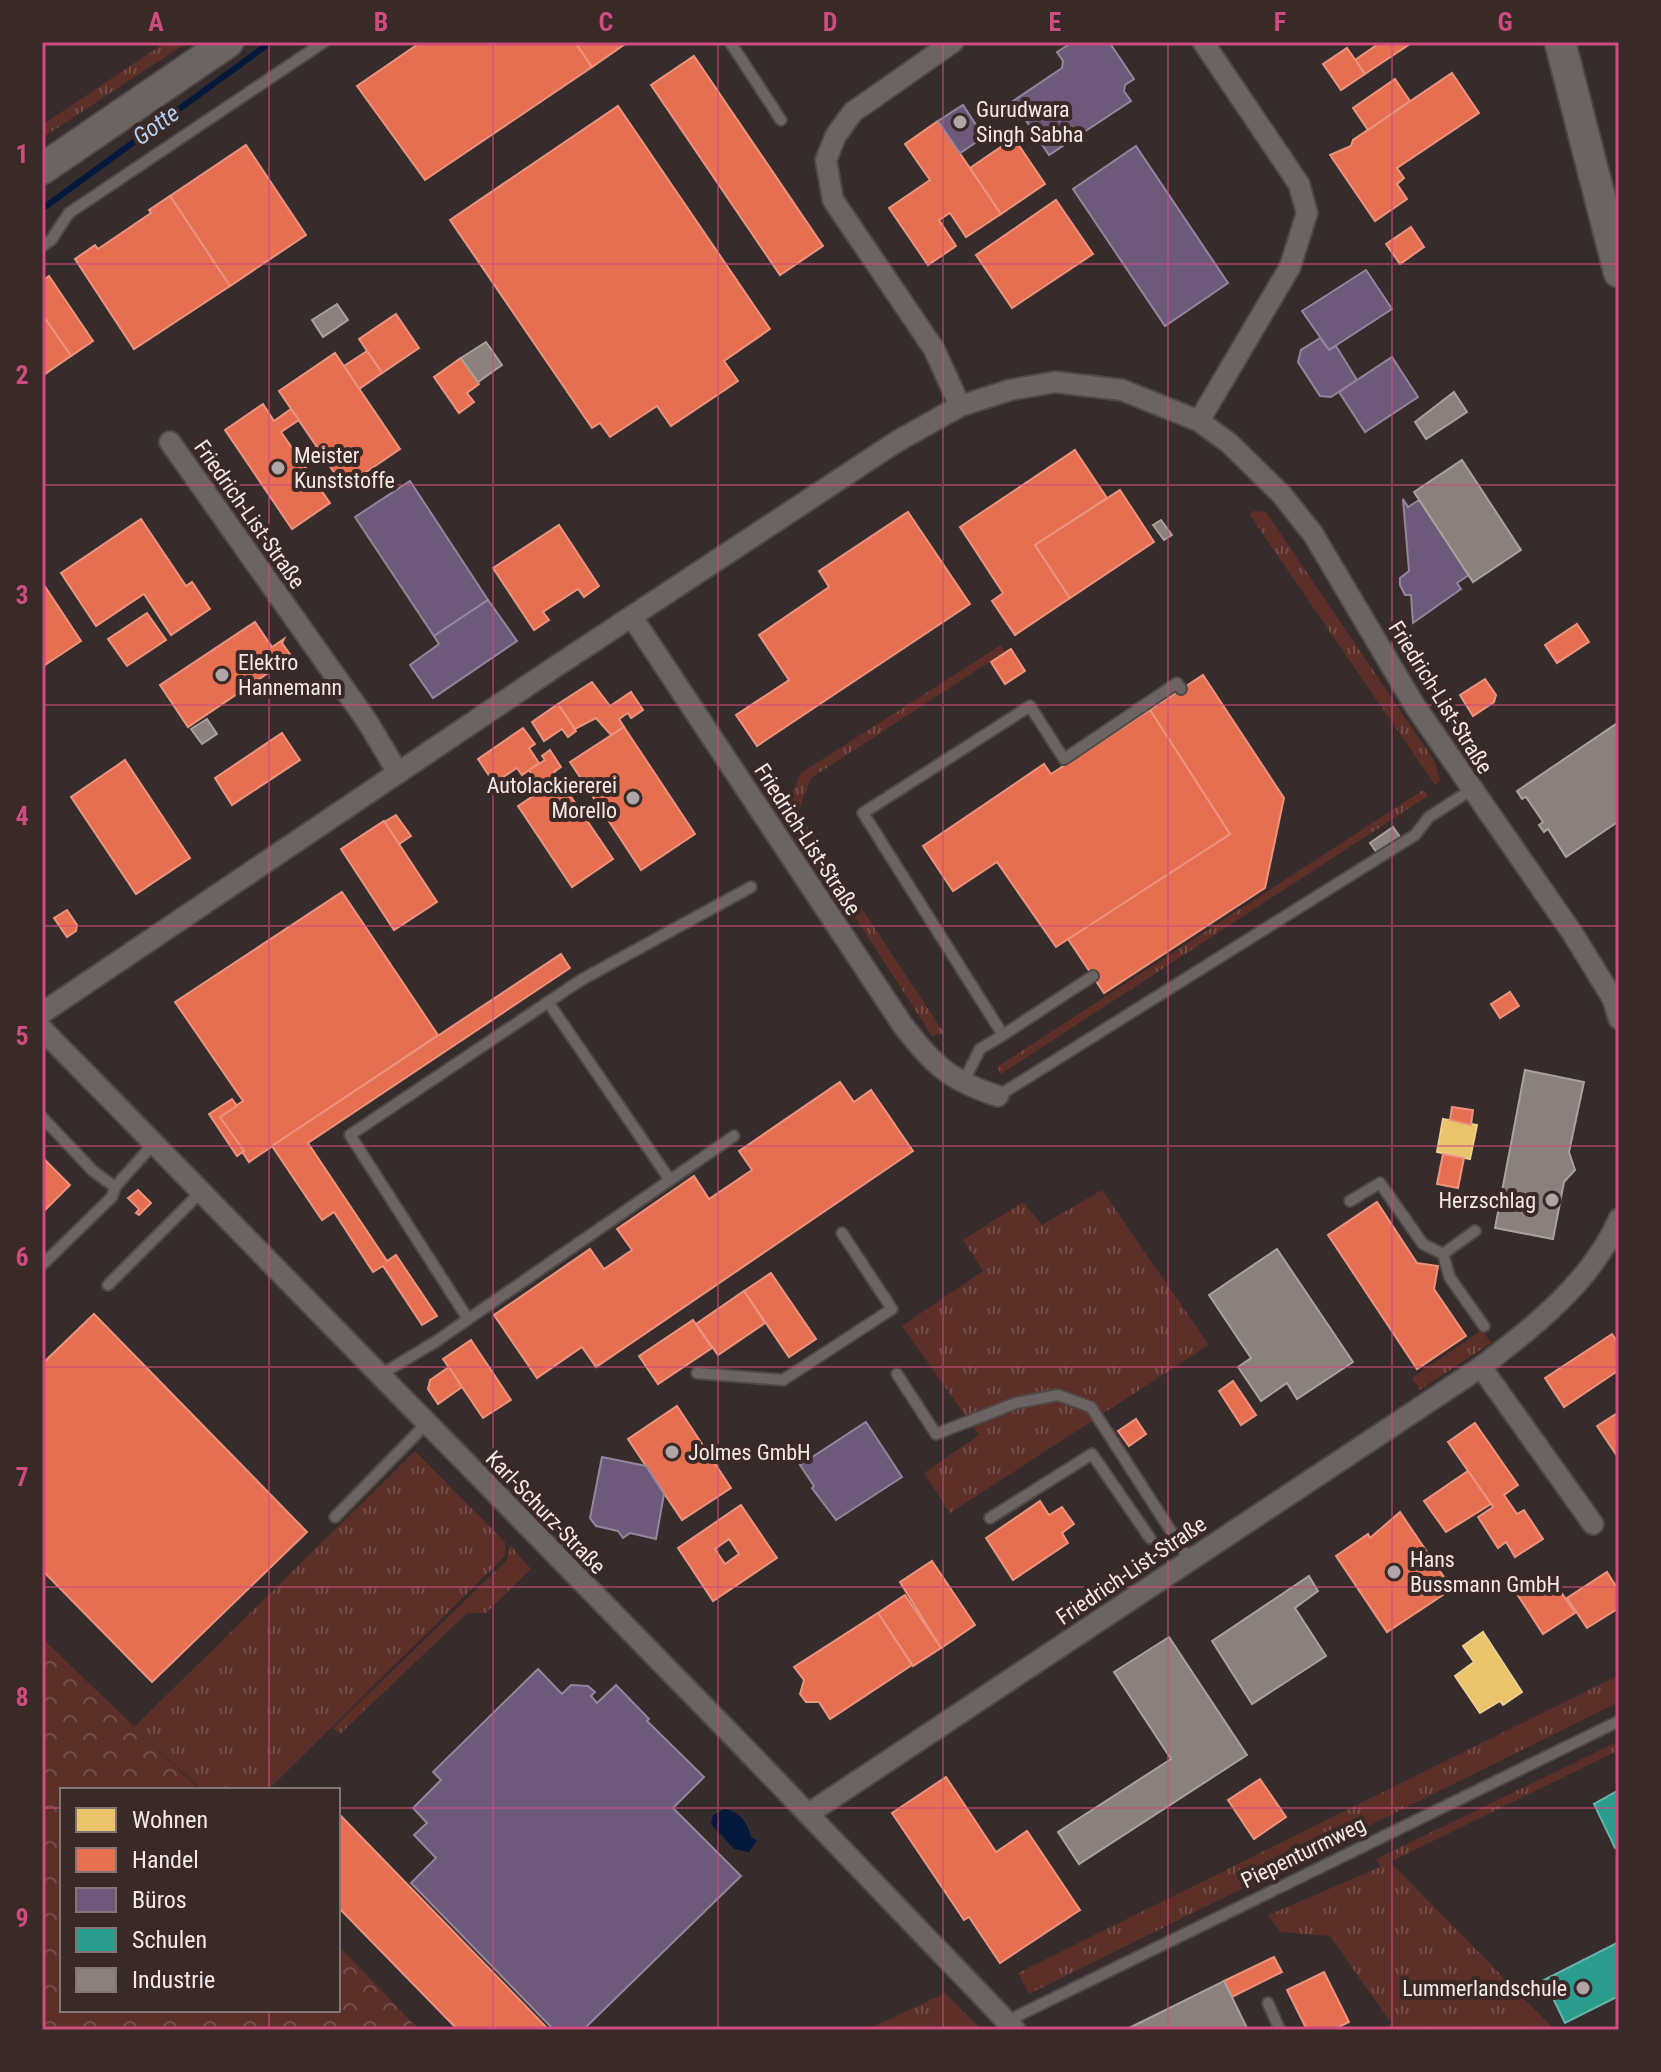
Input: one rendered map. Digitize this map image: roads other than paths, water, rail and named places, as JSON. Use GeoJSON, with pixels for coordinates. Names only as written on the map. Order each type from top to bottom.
{"type":"FeatureCollection","features":[{"type":"Feature","properties":{"kind":"main road"},"geometry":{"type":"LineString","coordinates":[[42,169],[228,42]]}},
{"type":"Feature","properties":{"kind":"main road"},"geometry":{"type":"LineString","coordinates":[[1560,42],[1619,272]]}},
{"type":"Feature","properties":{"kind":"street"},"geometry":{"type":"LineString","coordinates":[[953,42],[853,112],[836,135],[826,160],[833,200],[934,349],[960,406]]}},
{"type":"Feature","properties":{"kind":"street"},"geometry":{"type":"LineString","coordinates":[[1199,421],[1290,267],[1307,213],[1299,184],[1203,42]]}},
{"type":"Feature","properties":{"kind":"street","name":"Friedrich-List-Straße"},"geometry":{"type":"LineString","coordinates":[[42,1013],[849,472],[960,406],[1010,390],[1070,383],[1122,390],[1199,421],[1253,465],[1282,495],[1313,534],[1415,706],[1573,934],[1613,999],[1619,1019]]}},
{"type":"Feature","properties":{"kind":"street","name":"Friedrich-List-Straße"},"geometry":{"type":"LineString","coordinates":[[170,442],[367,721],[398,773]]}},
{"type":"Feature","properties":{"kind":"street","name":"Friedrich-List-Straße"},"geometry":{"type":"LineString","coordinates":[[632,617],[902,1024],[925,1054],[962,1084],[998,1096]]}},
{"type":"Feature","properties":{"kind":"street","name":"Karl-Schurz-Straße"},"geometry":{"type":"LineString","coordinates":[[42,1029],[1011,2025]]}},
{"type":"Feature","properties":{"kind":"street","name":"Friedrich-List-Straße"},"geometry":{"type":"LineString","coordinates":[[808,1814],[1481,1367],[1553,1308],[1585,1272],[1619,1219]]}},
{"type":"Feature","properties":{"kind":"street"},"geometry":{"type":"LineString","coordinates":[[1481,1367],[1593,1524]]}},
{"type":"Feature","properties":{"kind":"lane"},"geometry":{"type":"LineString","coordinates":[[42,246],[51,240],[69,213],[324,42]]}},
{"type":"Feature","properties":{"kind":"lane"},"geometry":{"type":"LineString","coordinates":[[730,42],[781,120]]}},
{"type":"Feature","properties":{"kind":"lane"},"geometry":{"type":"LineString","coordinates":[[1003,1035],[863,813],[1030,706],[1064,759],[1177,683],[1181,689]]}},
{"type":"Feature","properties":{"kind":"lane"},"geometry":{"type":"LineString","coordinates":[[998,1096],[1415,835],[1429,817],[1471,790]]}},
{"type":"Feature","properties":{"kind":"lane"},"geometry":{"type":"LineString","coordinates":[[468,1319],[350,1135],[581,980],[751,887]]}},
{"type":"Feature","properties":{"kind":"lane"},"geometry":{"type":"LineString","coordinates":[[962,1084],[980,1049],[1093,976]]}},
{"type":"Feature","properties":{"kind":"lane"},"geometry":{"type":"LineString","coordinates":[[548,1002],[670,1180]]}},
{"type":"Feature","properties":{"kind":"lane"},"geometry":{"type":"LineString","coordinates":[[42,1117],[93,1171],[115,1187]]}},
{"type":"Feature","properties":{"kind":"lane"},"geometry":{"type":"LineString","coordinates":[[380,1375],[468,1319],[734,1136]]}},
{"type":"Feature","properties":{"kind":"lane"},"geometry":{"type":"LineString","coordinates":[[42,1265],[112,1197],[115,1187],[154,1143]]}},
{"type":"Feature","properties":{"kind":"lane"},"geometry":{"type":"LineString","coordinates":[[1350,1201],[1380,1183],[1423,1244],[1443,1254],[1450,1278],[1484,1326]]}},
{"type":"Feature","properties":{"kind":"lane"},"geometry":{"type":"LineString","coordinates":[[108,1285],[202,1191]]}},
{"type":"Feature","properties":{"kind":"lane"},"geometry":{"type":"LineString","coordinates":[[1443,1254],[1475,1231]]}},
{"type":"Feature","properties":{"kind":"lane"},"geometry":{"type":"LineString","coordinates":[[697,1373],[783,1380],[892,1309],[842,1233]]}},
{"type":"Feature","properties":{"kind":"lane"},"geometry":{"type":"LineString","coordinates":[[897,1374],[936,1434],[1016,1403],[1058,1395],[1091,1407],[1189,1559]]}},
{"type":"Feature","properties":{"kind":"lane"},"geometry":{"type":"LineString","coordinates":[[335,1517],[426,1424]]}},
{"type":"Feature","properties":{"kind":"lane"},"geometry":{"type":"LineString","coordinates":[[990,1518],[1092,1454],[1150,1538]]}},
{"type":"Feature","properties":{"kind":"lane","name":"Piepenturmweg"},"geometry":{"type":"LineString","coordinates":[[1011,2025],[1619,1721]]}},
{"type":"Feature","properties":{"kind":"lane"},"geometry":{"type":"LineString","coordinates":[[1268,2003],[1280,2030]]}},
{"type":"Feature","properties":{"kind":"water"},"geometry":{"type":"Polygon","coordinates":[[[725,1809],[742,1818],[751,1837],[757,1841],[749,1852],[734,1849],[711,1824],[713,1815],[725,1809]]]}},
{"type":"Feature","properties":{"kind":"waterway","name":"Gotte"},"geometry":{"type":"LineString","coordinates":[[42,209],[271,42]]}},
{"type":"Feature","properties":{"kind":"place","name":"Gurudwara Singh Sabha"},"geometry":{"type":"Point","coordinates":[960,122]}},
{"type":"Feature","properties":{"kind":"place","name":"Meister Kunststoffe"},"geometry":{"type":"Point","coordinates":[278,468]}},
{"type":"Feature","properties":{"kind":"place","name":"Elektro Hannemann"},"geometry":{"type":"Point","coordinates":[222,675]}},
{"type":"Feature","properties":{"kind":"place","name":"Autolackiererei Morello"},"geometry":{"type":"Point","coordinates":[633,798]}},
{"type":"Feature","properties":{"kind":"place","name":"Herzschlag"},"geometry":{"type":"Point","coordinates":[1552,1200]}},
{"type":"Feature","properties":{"kind":"place","name":"Jolmes GmbH"},"geometry":{"type":"Point","coordinates":[672,1452]}},
{"type":"Feature","properties":{"kind":"place","name":"Hans Bussmann GmbH"},"geometry":{"type":"Point","coordinates":[1394,1572]}},
{"type":"Feature","properties":{"kind":"place","name":"Lummerlandschule"},"geometry":{"type":"Point","coordinates":[1583,1988]}}]}
